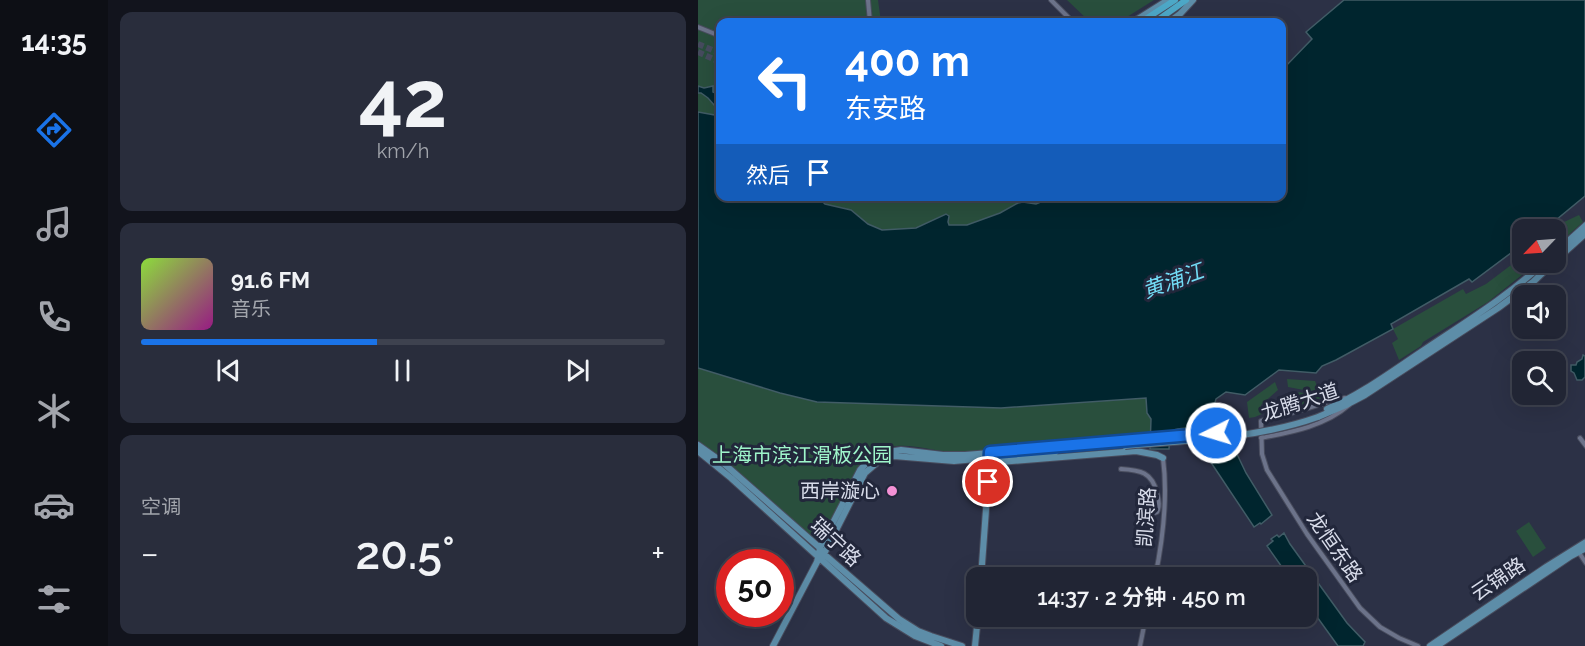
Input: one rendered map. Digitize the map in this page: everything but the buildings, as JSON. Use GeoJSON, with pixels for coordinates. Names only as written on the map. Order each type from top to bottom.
{"type":"FeatureCollection","features":[{"type":"Feature","properties":{"kind":"main road"},"geometry":{"type":"LineString","coordinates":[[1139,18],[1168,0]]}},
{"type":"Feature","properties":{"kind":"main road"},"geometry":{"type":"LineString","coordinates":[[1147,18],[1175,0]]}},
{"type":"Feature","properties":{"kind":"main road"},"geometry":{"type":"LineString","coordinates":[[1161,18],[1186,0]]}},
{"type":"Feature","properties":{"kind":"main road"},"geometry":{"type":"LineString","coordinates":[[1174,18],[1193,0]]}},
{"type":"Feature","properties":{"kind":"main road"},"geometry":{"type":"LineString","coordinates":[[1566,243],[1586,225]]}},
{"type":"Feature","properties":{"kind":"main road","name":"龙腾大道"},"geometry":{"type":"LineString","coordinates":[[1566,252],[1586,233]]}},
{"type":"Feature","properties":{"kind":"main road","name":"龙腾大道"},"geometry":{"type":"LineString","coordinates":[[1351,400],[1494,304],[1532,273]]}},
{"type":"Feature","properties":{"kind":"main road","name":"龙腾大道"},"geometry":{"type":"LineString","coordinates":[[773,646],[862,479],[869,468],[879,461],[900,456],[942,461],[1246,435],[1283,428],[1378,388],[1498,309],[1543,273]]}},
{"type":"Feature","properties":{"kind":"main road","name":"瑞宁路"},"geometry":{"type":"LineString","coordinates":[[698,445],[722,462],[895,624],[915,636],[941,646]]}},
{"type":"Feature","properties":{"kind":"main road","name":"瑞宁路"},"geometry":{"type":"LineString","coordinates":[[698,451],[890,613],[930,636],[962,646]]}},
{"type":"Feature","properties":{"kind":"main road"},"geometry":{"type":"LineString","coordinates":[[982,567],[990,456],[1000,462],[1136,451],[1163,458]]}},
{"type":"Feature","properties":{"kind":"main road","name":"云锦路"},"geometry":{"type":"LineString","coordinates":[[1437,646],[1586,542]]}},
{"type":"Feature","properties":{"kind":"main road","name":"云锦路"},"geometry":{"type":"LineString","coordinates":[[1430,646],[1546,567],[1577,550],[1586,548]]}},
{"type":"Feature","properties":{"kind":"main road"},"geometry":{"type":"LineString","coordinates":[[975,646],[977,627]]}},
{"type":"Feature","properties":{"kind":"street"},"geometry":{"type":"LineString","coordinates":[[869,0],[870,18]]}},
{"type":"Feature","properties":{"kind":"street"},"geometry":{"type":"LineString","coordinates":[[1051,0],[1069,18]]}},
{"type":"Feature","properties":{"kind":"street"},"geometry":{"type":"LineString","coordinates":[[698,27],[716,34]]}},
{"type":"Feature","properties":{"kind":"street"},"geometry":{"type":"LineString","coordinates":[[1351,400],[1341,412],[1320,423],[1261,438],[1261,421],[1294,413],[1321,403],[1351,400]]}},
{"type":"Feature","properties":{"kind":"street","name":"龙恒东路"},"geometry":{"type":"LineString","coordinates":[[1261,438],[1267,470],[1296,517],[1353,599],[1380,627],[1418,646]]}},
{"type":"Feature","properties":{"kind":"street"},"geometry":{"type":"LineString","coordinates":[[1580,438],[1586,446]]}},
{"type":"Feature","properties":{"kind":"street","name":"凯滨路"},"geometry":{"type":"LineString","coordinates":[[1157,567],[1162,533],[1163,458]]}},
{"type":"Feature","properties":{"kind":"street"},"geometry":{"type":"LineString","coordinates":[[1121,469],[1145,473],[1156,487],[1159,510],[1142,517]]}},
{"type":"Feature","properties":{"kind":"street"},"geometry":{"type":"LineString","coordinates":[[1577,550],[1586,563]]}},
{"type":"Feature","properties":{"kind":"street"},"geometry":{"type":"LineString","coordinates":[[1140,646],[1144,627]]}},
{"type":"Feature","properties":{"kind":"green space"},"geometry":{"type":"Polygon","coordinates":[[[698,0],[878,0],[880,18],[716,18],[716,115],[698,112],[698,0]]]}},
{"type":"Feature","properties":{"kind":"green space"},"geometry":{"type":"Polygon","coordinates":[[[1067,0],[1154,0],[1125,18],[1086,18],[1067,0]]]}},
{"type":"Feature","properties":{"kind":"green space"},"geometry":{"type":"Polygon","coordinates":[[[823,201],[1043,201],[1036,204],[1018,203],[1000,213],[967,225],[949,225],[946,214],[924,225],[891,230],[879,229],[851,211],[823,201]]]}},
{"type":"Feature","properties":{"kind":"green space"},"geometry":{"type":"Polygon","coordinates":[[[1579,215],[1583,222],[1566,237],[1566,221],[1579,215]]]}},
{"type":"Feature","properties":{"kind":"green space"},"geometry":{"type":"Polygon","coordinates":[[[1512,264],[1512,273],[1524,273],[1488,302],[1423,342],[1421,346],[1399,360],[1392,343],[1398,339],[1393,329],[1463,289],[1466,294],[1486,284],[1512,264]]]}},
{"type":"Feature","properties":{"kind":"green space","name":"上海市滨江滑板公园"},"geometry":{"type":"Polygon","coordinates":[[[698,368],[817,402],[1001,408],[1147,398],[1151,435],[960,453],[893,446],[869,457],[858,468],[825,536],[819,540],[814,539],[720,456],[698,441],[698,368]]]}},
{"type":"Feature","properties":{"kind":"green space"},"geometry":{"type":"Polygon","coordinates":[[[1287,379],[1315,381],[1322,398],[1314,400],[1309,391],[1288,387],[1287,379]]]}},
{"type":"Feature","properties":{"kind":"green space"},"geometry":{"type":"Polygon","coordinates":[[[1275,382],[1278,390],[1261,405],[1262,414],[1249,418],[1247,402],[1275,382]]]}},
{"type":"Feature","properties":{"kind":"green space"},"geometry":{"type":"Polygon","coordinates":[[[1299,392],[1307,394],[1311,402],[1266,415],[1265,406],[1271,400],[1275,402],[1272,405],[1276,411],[1300,404],[1301,397],[1295,396],[1299,392]]]}},
{"type":"Feature","properties":{"kind":"green space"},"geometry":{"type":"Polygon","coordinates":[[[1529,522],[1546,548],[1533,557],[1516,531],[1529,522]]]}},
{"type":"Feature","properties":{"kind":"water","name":"黄浦江"},"geometry":{"type":"Polygon","coordinates":[[[1344,0],[1585,0],[1585,196],[1557,219],[1512,219],[1512,252],[1472,282],[1469,279],[1391,324],[1393,329],[1322,366],[1316,373],[1279,370],[1245,395],[1226,392],[1216,399],[1214,406],[1246,473],[1272,515],[1261,524],[1254,527],[1208,458],[1193,430],[1185,428],[1170,432],[1169,449],[1150,449],[1151,419],[1147,413],[1146,398],[1001,408],[817,402],[698,368],[698,112],[716,115],[716,201],[822,201],[825,204],[851,210],[868,224],[882,230],[916,228],[946,214],[949,216],[949,225],[967,225],[1023,202],[1036,204],[1043,201],[1286,201],[1286,66],[1312,39],[1306,32],[1344,0]]]}},
{"type":"Feature","properties":{"kind":"water"},"geometry":{"type":"Polygon","coordinates":[[[698,86],[704,88],[713,86],[713,92],[716,93],[716,106],[708,98],[698,93],[698,86]]]}},
{"type":"Feature","properties":{"kind":"water"},"geometry":{"type":"Polygon","coordinates":[[[1583,355],[1585,356],[1585,377],[1577,380],[1571,371],[1571,365],[1576,365],[1583,355]]]}},
{"type":"Feature","properties":{"kind":"water"},"geometry":{"type":"Polygon","coordinates":[[[1284,533],[1307,567],[1282,567],[1267,546],[1273,541],[1271,539],[1277,535],[1279,537],[1284,533]]]}},
{"type":"Feature","properties":{"kind":"water"},"geometry":{"type":"Polygon","coordinates":[[[1317,581],[1347,623],[1365,642],[1363,646],[1338,646],[1317,617],[1317,581]]]}},
{"type":"Feature","properties":{"kind":"tunnel"},"geometry":{"type":"LineString","coordinates":[[698,44],[716,51]]}},
{"type":"Feature","properties":{"kind":"tunnel"},"geometry":{"type":"LineString","coordinates":[[698,52],[716,60]]}},
{"type":"Feature","properties":{"kind":"place","name":"西岸漩心"},"geometry":{"type":"Point","coordinates":[892,491]}},
{"type":"Feature","properties":{"kind":"route"},"geometry":{"type":"LineString","coordinates":[[988,482],[990,452],[1216,433]]}}]}
